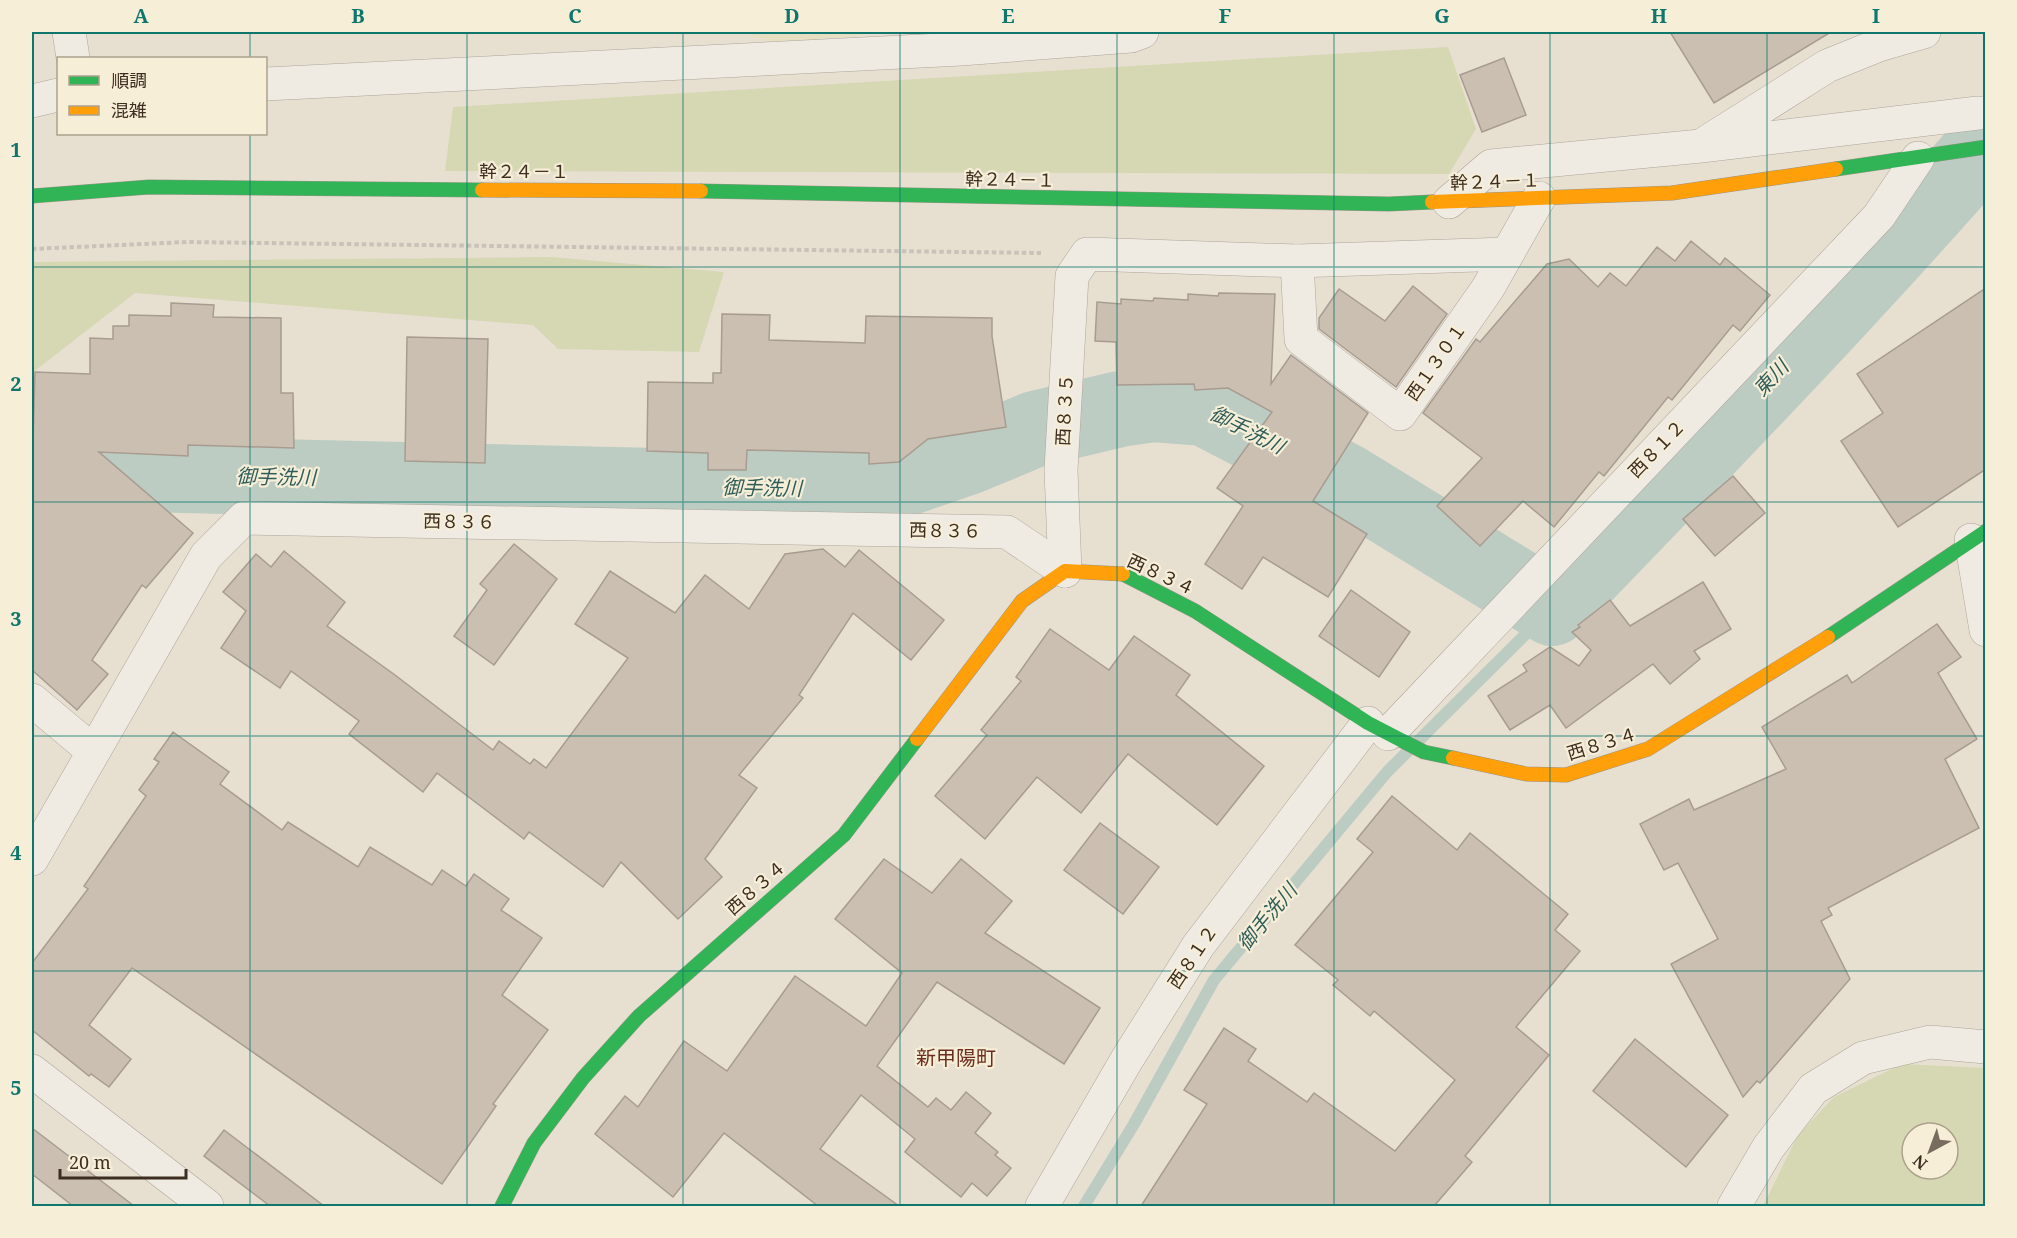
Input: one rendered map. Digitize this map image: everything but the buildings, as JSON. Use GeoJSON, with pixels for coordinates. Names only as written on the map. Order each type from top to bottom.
{"type":"FeatureCollection","features":[{"type":"Feature","properties":{"kind":"street"},"geometry":{"type":"LineString","coordinates":[[69,32],[73,57]]}},
{"type":"Feature","properties":{"kind":"street"},"geometry":{"type":"LineString","coordinates":[[267,84],[956,40],[1131,36],[1142,32]]}},
{"type":"Feature","properties":{"kind":"street"},"geometry":{"type":"LineString","coordinates":[[1701,146],[1827,66],[1879,45],[1924,32]]}},
{"type":"Feature","properties":{"kind":"street"},"geometry":{"type":"LineString","coordinates":[[32,101],[57,96]]}},
{"type":"Feature","properties":{"kind":"street"},"geometry":{"type":"LineString","coordinates":[[1449,202],[1491,166],[1701,146],[1982,109]]}},
{"type":"Feature","properties":{"kind":"street","name":"西８１２"},"geometry":{"type":"LineString","coordinates":[[1042,1206],[1126,1061],[1198,946],[1382,731],[1522,592],[1982,109]]}},
{"type":"Feature","properties":{"kind":"street","name":"幹２４－１"},"geometry":{"type":"LineString","coordinates":[[32,196],[161,187],[678,191],[1389,204],[1672,193],[1986,147]]}},
{"type":"Feature","properties":{"kind":"street","name":"西１３０１"},"geometry":{"type":"LineString","coordinates":[[1297,261],[1301,339],[1400,414],[1488,288],[1539,198]]}},
{"type":"Feature","properties":{"kind":"street"},"geometry":{"type":"LineString","coordinates":[[1087,254],[1297,261],[1507,254]]}},
{"type":"Feature","properties":{"kind":"street","name":"西８３５"},"geometry":{"type":"LineString","coordinates":[[1065,571],[1061,470],[1072,276],[1087,254]]}},
{"type":"Feature","properties":{"kind":"street","name":"西８３６"},"geometry":{"type":"LineString","coordinates":[[32,859],[206,556],[244,518],[1007,532],[1065,571]]}},
{"type":"Feature","properties":{"kind":"street"},"geometry":{"type":"LineString","coordinates":[[1978,536],[1986,630]]}},
{"type":"Feature","properties":{"kind":"street","name":"西８３４"},"geometry":{"type":"LineString","coordinates":[[502,1206],[534,1143],[583,1077],[639,1016],[844,835],[1022,601],[1065,571],[1122,573],[1195,611],[1382,731],[1424,752],[1526,774],[1566,775],[1648,749],[1854,621],[1978,536]]}},
{"type":"Feature","properties":{"kind":"street"},"geometry":{"type":"LineString","coordinates":[[32,700],[93,751]]}},
{"type":"Feature","properties":{"kind":"street"},"geometry":{"type":"LineString","coordinates":[[1734,1206],[1768,1148],[1813,1089],[1863,1058],[1930,1042],[1986,1047]]}},
{"type":"Feature","properties":{"kind":"street"},"geometry":{"type":"LineString","coordinates":[[32,1071],[207,1206]]}},
{"type":"Feature","properties":{"kind":"path"},"geometry":{"type":"LineString","coordinates":[[32,249],[187,242],[1087,254]]}},
{"type":"Feature","properties":{"kind":"shaded area"},"geometry":{"type":"Polygon","coordinates":[[[740,32],[867,32],[863,35],[775,43],[740,32]]]}},
{"type":"Feature","properties":{"kind":"green space"},"geometry":{"type":"Polygon","coordinates":[[[1448,47],[1476,129],[1449,174],[445,171],[453,107],[1448,47]]]}},
{"type":"Feature","properties":{"kind":"green space"},"geometry":{"type":"Polygon","coordinates":[[[551,257],[724,272],[699,352],[558,349],[533,325],[135,293],[32,373],[32,262],[551,257]]]}},
{"type":"Feature","properties":{"kind":"green space"},"geometry":{"type":"Polygon","coordinates":[[[1902,1064],[1985,1068],[1985,1206],[1763,1206],[1798,1135],[1834,1097],[1902,1064]]]}},
{"type":"Feature","properties":{"kind":"waterway","name":"御手洗川"},"geometry":{"type":"LineString","coordinates":[[32,549],[74,502],[142,474],[824,490],[883,486],[970,456],[1035,429],[1120,409],[1154,404],[1205,408],[1347,482],[1552,608],[1826,321],[1986,144]]}},
{"type":"Feature","properties":{"kind":"waterway","name":"御手洗川"},"geometry":{"type":"LineString","coordinates":[[1084,1206],[1134,1124],[1214,980],[1387,772],[1552,608]]}},
{"type":"Feature","properties":{"kind":"traffic: fast"},"geometry":{"type":"LineString","coordinates":[[1836,169],[1986,147]]}},
{"type":"Feature","properties":{"kind":"traffic: fast"},"geometry":{"type":"LineString","coordinates":[[32,196],[149,187],[482,190]]}},
{"type":"Feature","properties":{"kind":"traffic: fast"},"geometry":{"type":"LineString","coordinates":[[701,191],[1389,204],[1432,202]]}},
{"type":"Feature","properties":{"kind":"traffic: fast"},"geometry":{"type":"LineString","coordinates":[[1828,637],[1986,531]]}},
{"type":"Feature","properties":{"kind":"traffic: fast"},"geometry":{"type":"LineString","coordinates":[[1123,574],[1195,611],[1368,723],[1424,752],[1453,758]]}},
{"type":"Feature","properties":{"kind":"traffic: fast"},"geometry":{"type":"LineString","coordinates":[[502,1206],[534,1143],[583,1078],[639,1016],[844,835],[917,739]]}},
{"type":"Feature","properties":{"kind":"traffic: slow"},"geometry":{"type":"LineString","coordinates":[[1432,202],[1672,193],[1836,169]]}},
{"type":"Feature","properties":{"kind":"traffic: slow"},"geometry":{"type":"LineString","coordinates":[[482,190],[701,191]]}},
{"type":"Feature","properties":{"kind":"traffic: slow"},"geometry":{"type":"LineString","coordinates":[[917,739],[1022,601],[1065,571],[1123,574]]}},
{"type":"Feature","properties":{"kind":"traffic: slow"},"geometry":{"type":"LineString","coordinates":[[1453,758],[1526,774],[1566,775],[1648,749],[1828,637]]}},
{"type":"Feature","properties":{"kind":"district","name":"新甲陽町"},"geometry":{"type":"Point","coordinates":[956,1058]}},
{"type":"Feature","properties":{"kind":"water label","name":"東川"},"geometry":{"type":"Point","coordinates":[1771,378]}}]}
